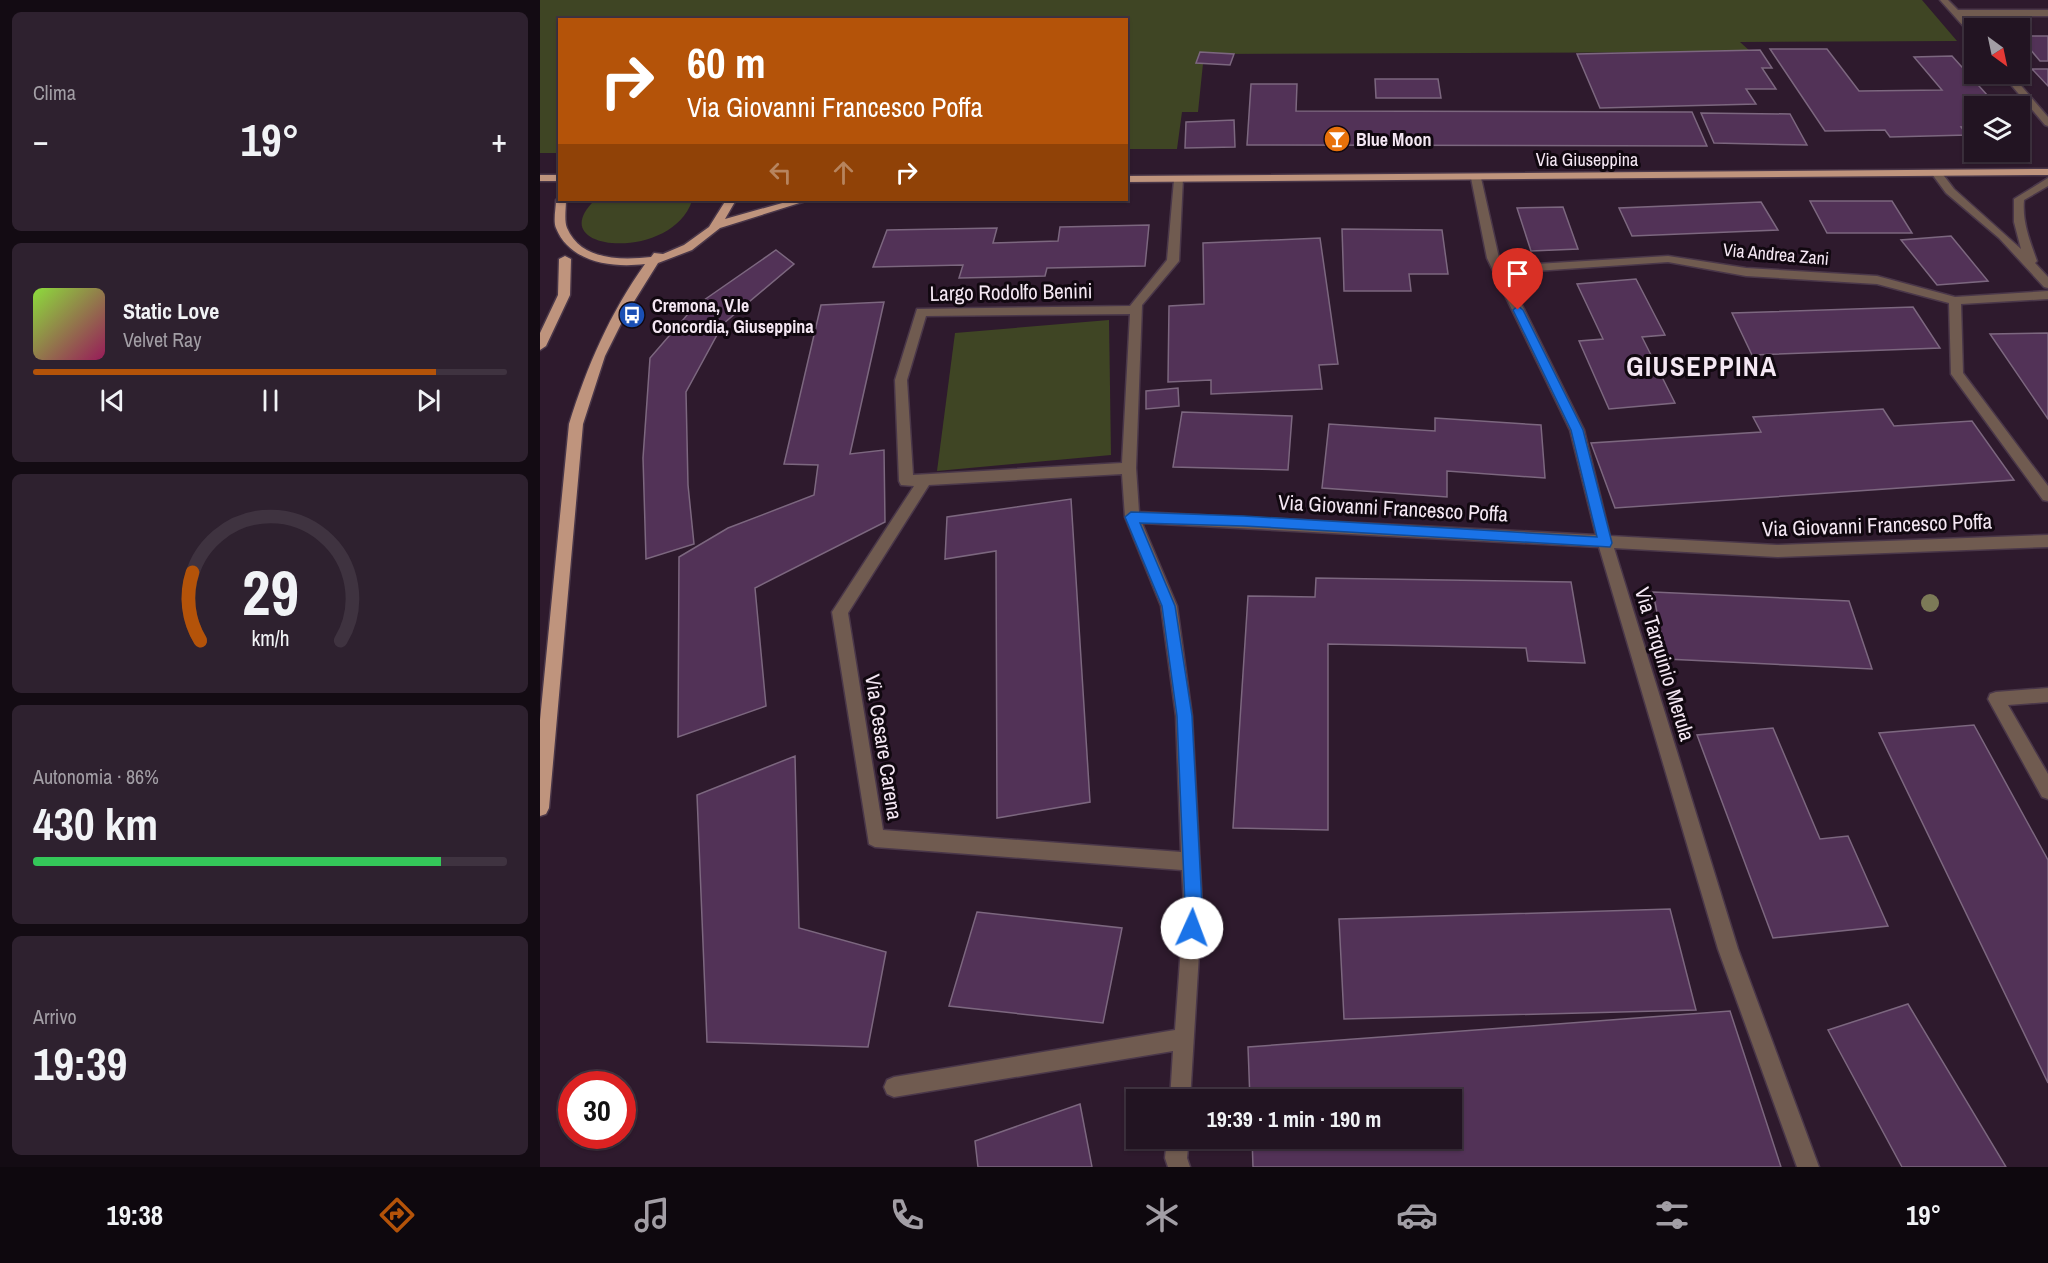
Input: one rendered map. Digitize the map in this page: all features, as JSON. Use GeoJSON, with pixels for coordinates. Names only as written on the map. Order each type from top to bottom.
{"type":"FeatureCollection","features":[{"type":"Feature","properties":{"kind":"main road","name":"Via Giuseppina"},"geometry":{"type":"LineString","coordinates":[[1128,179],[2048,172]]}},
{"type":"Feature","properties":{"kind":"main road"},"geometry":{"type":"LineString","coordinates":[[540,178],[558,178]]}},
{"type":"Feature","properties":{"kind":"main road"},"geometry":{"type":"LineString","coordinates":[[550,210],[560,201]]}},
{"type":"Feature","properties":{"kind":"main road"},"geometry":{"type":"LineString","coordinates":[[714,226],[728,210],[731,201]]}},
{"type":"Feature","properties":{"kind":"main road"},"geometry":{"type":"LineString","coordinates":[[550,251],[565,259],[603,264],[624,263],[658,255],[689,242],[714,226],[758,211],[800,201]]}},
{"type":"Feature","properties":{"kind":"main road"},"geometry":{"type":"LineString","coordinates":[[540,808],[576,424],[588,382],[606,336],[629,294],[658,255]]}},
{"type":"Feature","properties":{"kind":"main road"},"geometry":{"type":"LineString","coordinates":[[540,346],[564,295],[565,259]]}},
{"type":"Feature","properties":{"kind":"street"},"geometry":{"type":"LineString","coordinates":[[1944,0],[1964,23]]}},
{"type":"Feature","properties":{"kind":"street"},"geometry":{"type":"LineString","coordinates":[[1955,13],[2048,13]]}},
{"type":"Feature","properties":{"kind":"street"},"geometry":{"type":"LineString","coordinates":[[2015,84],[2048,123]]}},
{"type":"Feature","properties":{"kind":"street"},"geometry":{"type":"LineString","coordinates":[[1937,174],[1950,191],[2032,264],[2048,284]]}},
{"type":"Feature","properties":{"kind":"street","name":"Via Tarquinio Merula"},"geometry":{"type":"LineString","coordinates":[[1476,178],[1493,258],[1577,430],[1605,543],[1728,949],[1808,1167]]}},
{"type":"Feature","properties":{"kind":"street"},"geometry":{"type":"LineString","coordinates":[[1179,180],[1173,261],[1136,304],[1129,468],[1131,517],[1168,606],[1184,716],[1193,905],[1181,1089]]}},
{"type":"Feature","properties":{"kind":"street"},"geometry":{"type":"LineString","coordinates":[[2032,264],[2022,235],[2017,207],[2019,200],[2048,181]]}},
{"type":"Feature","properties":{"kind":"street","name":"Via Andrea Zani"},"geometry":{"type":"LineString","coordinates":[[1498,270],[1668,259],[1746,272],[1877,280],[1955,301],[2048,295]]}},
{"type":"Feature","properties":{"kind":"street"},"geometry":{"type":"LineString","coordinates":[[1955,301],[1958,374],[2048,496]]}},
{"type":"Feature","properties":{"kind":"street","name":"Largo Rodolfo Benini"},"geometry":{"type":"LineString","coordinates":[[925,480],[906,481],[901,380],[921,312],[1136,310]]}},
{"type":"Feature","properties":{"kind":"street"},"geometry":{"type":"LineString","coordinates":[[540,333],[552,324]]}},
{"type":"Feature","properties":{"kind":"street"},"geometry":{"type":"LineString","coordinates":[[925,480],[1129,468]]}},
{"type":"Feature","properties":{"kind":"street","name":"Via Cesare Carena"},"geometry":{"type":"LineString","coordinates":[[925,480],[840,612],[875,838],[1191,862]]}},
{"type":"Feature","properties":{"kind":"street","name":"Via Giovanni Francesco Poffa"},"geometry":{"type":"LineString","coordinates":[[1131,517],[1267,522],[1777,551],[2048,541]]}},
{"type":"Feature","properties":{"kind":"street"},"geometry":{"type":"LineString","coordinates":[[2048,695],[1996,699],[2048,792]]}},
{"type":"Feature","properties":{"kind":"street"},"geometry":{"type":"LineString","coordinates":[[894,1088],[1184,1039]]}},
{"type":"Feature","properties":{"kind":"street"},"geometry":{"type":"LineString","coordinates":[[1177,1149],[1176,1158],[1179,1167]]}},
{"type":"Feature","properties":{"kind":"green space"},"geometry":{"type":"Polygon","coordinates":[[[540,0],[1922,0],[1957,41],[1740,42],[1751,52],[1204,54],[1198,112],[1182,112],[1177,149],[1128,149],[1128,18],[558,18],[558,153],[540,153],[540,0]]]}},
{"type":"Feature","properties":{"kind":"green space"},"geometry":{"type":"Polygon","coordinates":[[[594,201],[692,201],[680,221],[660,234],[638,242],[615,243],[596,240],[584,231],[583,218],[594,201]]]}},
{"type":"Feature","properties":{"kind":"green space"},"geometry":{"type":"Polygon","coordinates":[[[1109,320],[1111,455],[937,471],[955,333],[1109,320]]]}},
{"type":"Feature","properties":{"kind":"building"},"geometry":{"type":"Polygon","coordinates":[[[2030,36],[2048,36],[2048,61],[2040,61],[2030,49],[2030,36]]]}},
{"type":"Feature","properties":{"kind":"building"},"geometry":{"type":"Polygon","coordinates":[[[1770,49],[1827,49],[1859,91],[1942,90],[1914,57],[1952,56],[1964,69],[1964,84],[1977,84],[1988,96],[1964,96],[1964,127],[1961,127],[1964,135],[1890,137],[1885,130],[1825,131],[1770,49]]]}},
{"type":"Feature","properties":{"kind":"building"},"geometry":{"type":"Polygon","coordinates":[[[1760,50],[1772,68],[1762,68],[1776,89],[1746,89],[1756,104],[1600,108],[1577,54],[1760,50]]]}},
{"type":"Feature","properties":{"kind":"building"},"geometry":{"type":"Polygon","coordinates":[[[1200,52],[1234,54],[1230,65],[1196,63],[1200,52]]]}},
{"type":"Feature","properties":{"kind":"building"},"geometry":{"type":"Polygon","coordinates":[[[2032,69],[2048,69],[2048,86],[2032,69]]]}},
{"type":"Feature","properties":{"kind":"building"},"geometry":{"type":"Polygon","coordinates":[[[1375,79],[1438,79],[1441,98],[1376,98],[1375,79]]]}},
{"type":"Feature","properties":{"kind":"building"},"geometry":{"type":"Polygon","coordinates":[[[1251,84],[1297,84],[1296,111],[1692,112],[1707,146],[1247,145],[1251,84]]]}},
{"type":"Feature","properties":{"kind":"building"},"geometry":{"type":"Polygon","coordinates":[[[1701,113],[1790,114],[1807,145],[1714,143],[1701,113]]]}},
{"type":"Feature","properties":{"kind":"building"},"geometry":{"type":"Polygon","coordinates":[[[1234,120],[1235,147],[1185,148],[1186,122],[1234,120]]]}},
{"type":"Feature","properties":{"kind":"building"},"geometry":{"type":"Polygon","coordinates":[[[1810,201],[1892,201],[1912,233],[1827,233],[1810,201]]]}},
{"type":"Feature","properties":{"kind":"building"},"geometry":{"type":"Polygon","coordinates":[[[1761,202],[1778,230],[1632,236],[1619,208],[1761,202]]]}},
{"type":"Feature","properties":{"kind":"building"},"geometry":{"type":"Polygon","coordinates":[[[1563,207],[1578,249],[1531,251],[1517,208],[1563,207]]]}},
{"type":"Feature","properties":{"kind":"building"},"geometry":{"type":"Polygon","coordinates":[[[1149,225],[1145,266],[1047,268],[1045,276],[959,278],[963,265],[873,267],[887,230],[997,228],[993,243],[1058,241],[1060,227],[1149,225]]]}},
{"type":"Feature","properties":{"kind":"building"},"geometry":{"type":"Polygon","coordinates":[[[1342,229],[1442,230],[1448,274],[1409,274],[1411,291],[1344,291],[1342,229]]]}},
{"type":"Feature","properties":{"kind":"building"},"geometry":{"type":"Polygon","coordinates":[[[1951,236],[1988,281],[1937,285],[1901,240],[1951,236]]]}},
{"type":"Feature","properties":{"kind":"building"},"geometry":{"type":"Polygon","coordinates":[[[1320,238],[1338,364],[1319,365],[1322,389],[1211,394],[1211,380],[1168,382],[1169,306],[1204,304],[1203,243],[1320,238]]]}},
{"type":"Feature","properties":{"kind":"building"},"geometry":{"type":"Polygon","coordinates":[[[776,250],[794,264],[723,324],[686,392],[688,485],[694,544],[646,559],[643,458],[650,358],[694,307],[776,250]]]}},
{"type":"Feature","properties":{"kind":"building"},"geometry":{"type":"Polygon","coordinates":[[[1636,279],[1665,335],[1642,337],[1675,403],[1609,409],[1579,341],[1603,339],[1577,284],[1636,279]]]}},
{"type":"Feature","properties":{"kind":"building"},"geometry":{"type":"Polygon","coordinates":[[[884,302],[850,454],[884,450],[885,522],[755,588],[766,706],[678,737],[679,557],[728,528],[814,495],[818,465],[784,464],[821,305],[884,302]]]}},
{"type":"Feature","properties":{"kind":"building"},"geometry":{"type":"Polygon","coordinates":[[[1913,307],[1940,348],[1752,355],[1732,313],[1913,307]]]}},
{"type":"Feature","properties":{"kind":"building"},"geometry":{"type":"Polygon","coordinates":[[[2048,333],[2048,419],[1990,334],[2048,333]]]}},
{"type":"Feature","properties":{"kind":"building"},"geometry":{"type":"Polygon","coordinates":[[[1178,388],[1179,406],[1146,409],[1146,391],[1178,388]]]}},
{"type":"Feature","properties":{"kind":"building"},"geometry":{"type":"Polygon","coordinates":[[[1883,409],[1894,426],[1972,421],[2014,480],[1615,508],[1591,443],[1761,432],[1753,417],[1883,409]]]}},
{"type":"Feature","properties":{"kind":"building"},"geometry":{"type":"Polygon","coordinates":[[[1182,412],[1292,416],[1288,470],[1173,467],[1182,412]]]}},
{"type":"Feature","properties":{"kind":"building"},"geometry":{"type":"Polygon","coordinates":[[[1435,418],[1541,425],[1545,478],[1447,471],[1447,497],[1322,488],[1329,424],[1435,431],[1435,418]]]}},
{"type":"Feature","properties":{"kind":"building"},"geometry":{"type":"Polygon","coordinates":[[[1071,499],[1090,802],[997,818],[996,551],[945,559],[947,517],[1071,499]]]}},
{"type":"Feature","properties":{"kind":"building"},"geometry":{"type":"Polygon","coordinates":[[[1316,578],[1571,582],[1585,663],[1528,661],[1526,648],[1328,644],[1328,830],[1233,828],[1248,596],[1315,597],[1316,578]]]}},
{"type":"Feature","properties":{"kind":"building"},"geometry":{"type":"Polygon","coordinates":[[[1653,592],[1849,601],[1872,669],[1666,659],[1653,592]]]}},
{"type":"Feature","properties":{"kind":"building"},"geometry":{"type":"Polygon","coordinates":[[[1974,725],[2048,860],[2048,1083],[1879,733],[1974,725]]]}},
{"type":"Feature","properties":{"kind":"building"},"geometry":{"type":"Polygon","coordinates":[[[1773,728],[1820,839],[1848,836],[1888,926],[1773,938],[1697,735],[1773,728]]]}},
{"type":"Feature","properties":{"kind":"building"},"geometry":{"type":"Polygon","coordinates":[[[795,756],[799,928],[886,952],[868,1047],[707,1042],[697,795],[795,756]]]}},
{"type":"Feature","properties":{"kind":"building"},"geometry":{"type":"Polygon","coordinates":[[[1670,909],[1696,1010],[1344,1019],[1339,919],[1670,909]]]}},
{"type":"Feature","properties":{"kind":"building"},"geometry":{"type":"Polygon","coordinates":[[[977,912],[1122,928],[1103,1023],[949,1006],[977,912]]]}},
{"type":"Feature","properties":{"kind":"building"},"geometry":{"type":"Polygon","coordinates":[[[1908,1004],[2006,1167],[1902,1167],[1828,1030],[1908,1004]]]}},
{"type":"Feature","properties":{"kind":"building"},"geometry":{"type":"Polygon","coordinates":[[[1730,1011],[1781,1167],[1253,1167],[1252,1149],[1462,1149],[1462,1089],[1250,1089],[1248,1047],[1730,1011]]]}},
{"type":"Feature","properties":{"kind":"building"},"geometry":{"type":"Polygon","coordinates":[[[1080,1104],[1092,1167],[978,1167],[975,1141],[1080,1104]]]}},
{"type":"Feature","properties":{"kind":"place","name":"Blue Moon"},"geometry":{"type":"Point","coordinates":[1337,139]}},
{"type":"Feature","properties":{"kind":"place","name":"Cremona, V.le Concordia, Giuseppina"},"geometry":{"type":"Point","coordinates":[632,315]}},
{"type":"Feature","properties":{"kind":"district","name":"GIUSEPPINA"},"geometry":{"type":"Point","coordinates":[1702,366]}},
{"type":"Feature","properties":{"kind":"route"},"geometry":{"type":"LineString","coordinates":[[1192,928],[1193,905],[1184,716],[1172,628],[1168,606],[1131,517],[1244,521],[1605,543],[1577,430],[1518,310]]}}]}
